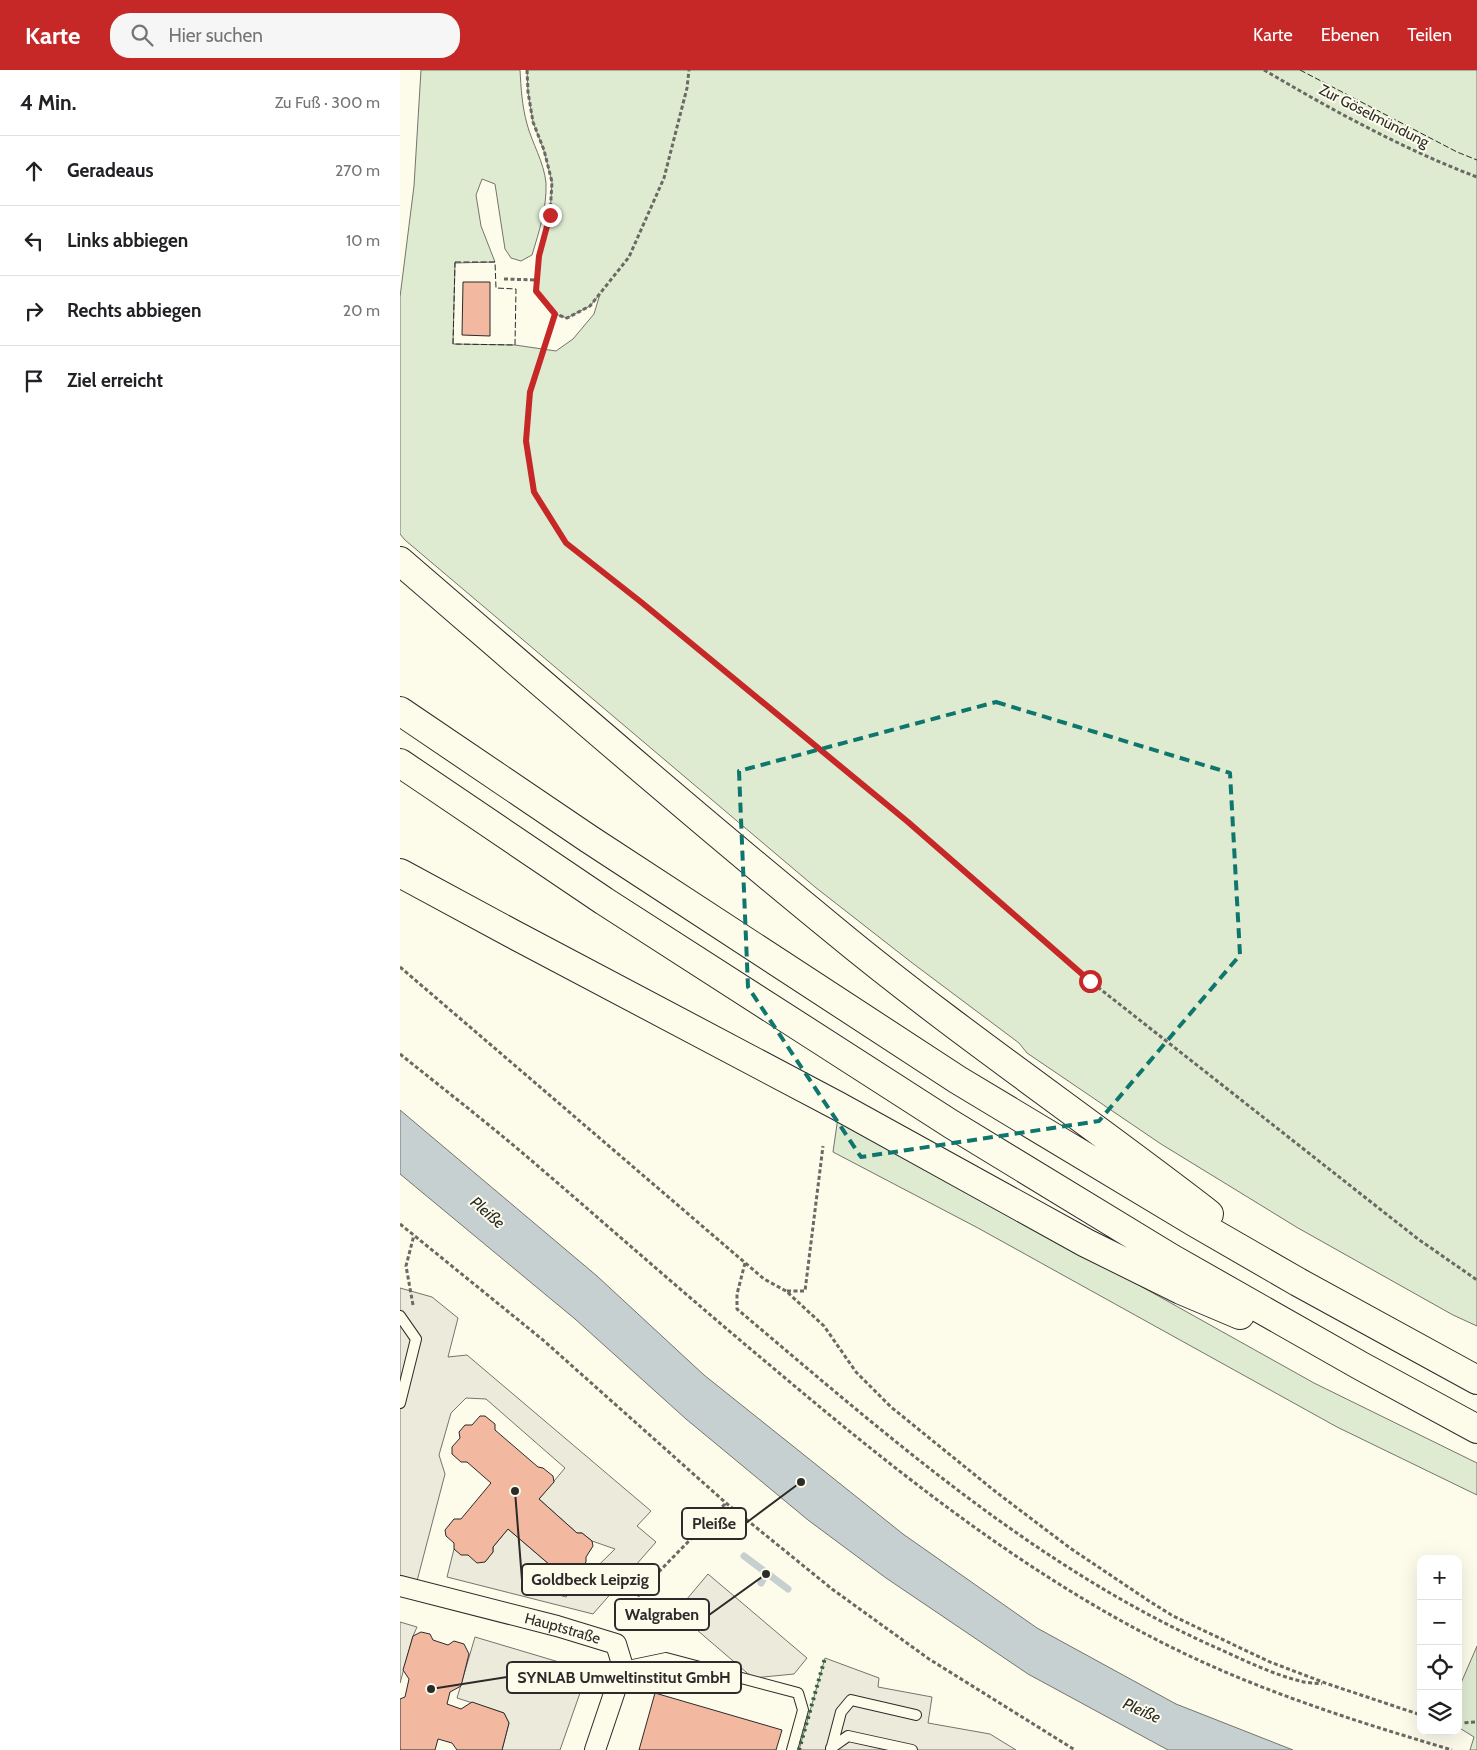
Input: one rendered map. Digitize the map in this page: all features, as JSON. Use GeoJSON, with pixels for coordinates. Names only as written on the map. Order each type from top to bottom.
{"type":"FeatureCollection","features":[{"type":"Feature","properties":{"kind":"highway"},"geometry":{"type":"LineString","coordinates":[[400,561],[835,931],[992,1054],[1072,1110],[1298,1282]]}},
{"type":"Feature","properties":{"kind":"highway"},"geometry":{"type":"LineString","coordinates":[[400,711],[589,839],[958,1080],[1104,1169],[1298,1282],[1477,1380]]}},
{"type":"Feature","properties":{"kind":"highway"},"geometry":{"type":"LineString","coordinates":[[400,763],[604,901],[943,1119],[1170,1258],[1477,1429]]}},
{"type":"Feature","properties":{"kind":"highway"},"geometry":{"type":"LineString","coordinates":[[400,873],[511,934],[838,1106],[1086,1243],[1181,1290],[1361,1366]]}},
{"type":"Feature","properties":{"kind":"street","name":"Hauptstraße"},"geometry":{"type":"LineString","coordinates":[[400,1586],[557,1626],[616,1644],[623,1667]]}},
{"type":"Feature","properties":{"kind":"street"},"geometry":{"type":"LineString","coordinates":[[595,1750],[623,1667]]}},
{"type":"Feature","properties":{"kind":"lane"},"geometry":{"type":"LineString","coordinates":[[400,1316],[416,1339],[400,1403]]}},
{"type":"Feature","properties":{"kind":"lane"},"geometry":{"type":"LineString","coordinates":[[623,1667],[666,1658],[798,1693],[803,1710],[792,1750]]}},
{"type":"Feature","properties":{"kind":"lane"},"geometry":{"type":"LineString","coordinates":[[831,1749],[842,1712],[851,1700],[916,1715]]}},
{"type":"Feature","properties":{"kind":"lane"},"geometry":{"type":"LineString","coordinates":[[831,1749],[848,1736],[912,1750]]}},
{"type":"Feature","properties":{"kind":"path"},"geometry":{"type":"LineString","coordinates":[[527,70],[528,92],[533,122],[544,150],[552,182],[550,215],[539,256],[536,291],[555,314],[567,318],[590,306],[629,257],[664,178],[687,88],[689,70]]}},
{"type":"Feature","properties":{"kind":"path","name":"Zur Göselmündung"},"geometry":{"type":"LineString","coordinates":[[1264,70],[1374,131],[1452,168],[1477,177]]}},
{"type":"Feature","properties":{"kind":"path"},"geometry":{"type":"LineString","coordinates":[[504,279],[537,280]]}},
{"type":"Feature","properties":{"kind":"path"},"geometry":{"type":"LineString","coordinates":[[555,314],[530,392],[526,441],[534,492],[566,543],[641,602],[908,822],[1090,981],[1418,1239],[1477,1280]]}},
{"type":"Feature","properties":{"kind":"path"},"geometry":{"type":"LineString","coordinates":[[400,967],[764,1279],[786,1291],[824,1326],[856,1372],[891,1407],[996,1492],[1070,1548],[1173,1616],[1270,1662],[1328,1684],[1417,1714]]}},
{"type":"Feature","properties":{"kind":"path"},"geometry":{"type":"LineString","coordinates":[[400,1054],[537,1165],[847,1430],[975,1529],[1068,1589],[1149,1636],[1245,1682],[1354,1721],[1452,1750]]}},
{"type":"Feature","properties":{"kind":"path"},"geometry":{"type":"LineString","coordinates":[[786,1291],[805,1291],[823,1146]]}},
{"type":"Feature","properties":{"kind":"path"},"geometry":{"type":"LineString","coordinates":[[400,1224],[543,1340],[726,1503],[832,1589],[929,1660],[1075,1750]]}},
{"type":"Feature","properties":{"kind":"path"},"geometry":{"type":"LineString","coordinates":[[414,1235],[406,1266],[413,1302],[416,1339]]}},
{"type":"Feature","properties":{"kind":"path"},"geometry":{"type":"LineString","coordinates":[[745,1263],[737,1294],[737,1310],[861,1414],[987,1512],[1077,1572],[1166,1624],[1260,1667],[1300,1682],[1328,1684]]}},
{"type":"Feature","properties":{"kind":"path"},"geometry":{"type":"LineString","coordinates":[[616,1644],[641,1590],[726,1503]]}},
{"type":"Feature","properties":{"kind":"path"},"geometry":{"type":"LineString","coordinates":[[1462,1723],[1477,1722]]}},
{"type":"Feature","properties":{"kind":"highlighted area"},"geometry":{"type":"Polygon","coordinates":[[[996,702],[1230,773],[1240,955],[1099,1121],[861,1157],[748,987],[739,771],[996,702]]]}},
{"type":"Feature","properties":{"kind":"green space"},"geometry":{"type":"Polygon","coordinates":[[[421,70],[520,70],[525,117],[543,168],[546,183],[544,210],[532,255],[521,261],[511,258],[505,249],[495,184],[482,179],[476,195],[481,226],[495,262],[455,263],[453,344],[515,345],[556,351],[573,339],[594,314],[600,294],[590,306],[567,318],[555,314],[537,291],[539,256],[550,215],[552,182],[544,151],[533,122],[528,92],[527,70],[1477,70],[1477,1326],[1453,1315],[1298,1228],[1161,1144],[1027,1053],[1019,1043],[815,887],[405,540],[400,534],[400,297],[414,186],[421,70]]]}},
{"type":"Feature","properties":{"kind":"green space"},"geometry":{"type":"Polygon","coordinates":[[[838,1117],[1314,1383],[1477,1463],[1477,1495],[1337,1427],[978,1228],[833,1152],[838,1117]]]}},
{"type":"Feature","properties":{"kind":"green space"},"geometry":{"type":"Polygon","coordinates":[[[1477,1646],[1477,1750],[1470,1750],[1474,1737],[1462,1730],[1462,1681],[1477,1646]]]}},
{"type":"Feature","properties":{"kind":"shaded area"},"geometry":{"type":"Polygon","coordinates":[[[400,1288],[432,1297],[458,1318],[448,1357],[467,1355],[651,1511],[637,1526],[656,1542],[593,1614],[447,1577],[454,1549],[485,1562],[493,1552],[493,1547],[508,1529],[550,1565],[550,1572],[539,1589],[566,1597],[615,1549],[592,1541],[582,1533],[577,1533],[539,1499],[565,1468],[486,1399],[466,1398],[451,1413],[439,1455],[445,1474],[417,1581],[400,1575],[400,1288]]]}},
{"type":"Feature","properties":{"kind":"shaded area"},"geometry":{"type":"Polygon","coordinates":[[[708,1574],[807,1658],[794,1674],[753,1678],[676,1612],[708,1574]]]}},
{"type":"Feature","properties":{"kind":"shaded area"},"geometry":{"type":"Polygon","coordinates":[[[400,1622],[417,1627],[400,1683],[400,1622]]]}},
{"type":"Feature","properties":{"kind":"shaded area"},"geometry":{"type":"Polygon","coordinates":[[[475,1637],[569,1665],[562,1687],[580,1693],[560,1750],[502,1750],[509,1723],[504,1713],[457,1698],[475,1637]]]}},
{"type":"Feature","properties":{"kind":"shaded area"},"geometry":{"type":"Polygon","coordinates":[[[825,1658],[879,1678],[878,1687],[932,1697],[928,1723],[990,1734],[1016,1750],[799,1750],[825,1658]]]}},
{"type":"Feature","properties":{"kind":"water"},"geometry":{"type":"Polygon","coordinates":[[[400,1110],[597,1276],[704,1375],[903,1534],[1037,1628],[1176,1704],[1293,1750],[1168,1750],[1028,1674],[886,1578],[808,1520],[686,1419],[575,1319],[400,1174],[400,1110]]]}},
{"type":"Feature","properties":{"kind":"building"},"geometry":{"type":"Polygon","coordinates":[[[463,282],[490,282],[490,336],[462,335],[463,282]]]}},
{"type":"Feature","properties":{"kind":"building"},"geometry":{"type":"Polygon","coordinates":[[[480,1416],[485,1416],[495,1424],[495,1430],[538,1467],[543,1468],[553,1476],[554,1482],[539,1499],[577,1533],[582,1533],[592,1541],[593,1546],[586,1557],[586,1562],[580,1570],[574,1571],[566,1580],[560,1580],[550,1572],[550,1565],[508,1529],[493,1547],[493,1552],[485,1562],[477,1563],[468,1555],[461,1555],[454,1549],[454,1543],[446,1536],[445,1530],[454,1519],[461,1519],[491,1483],[467,1462],[461,1462],[452,1454],[452,1447],[460,1438],[459,1432],[465,1425],[472,1425],[480,1416]]]}},
{"type":"Feature","properties":{"kind":"building"},"geometry":{"type":"Polygon","coordinates":[[[421,1632],[430,1634],[433,1640],[448,1645],[454,1641],[464,1644],[469,1654],[461,1686],[450,1692],[447,1704],[461,1709],[472,1702],[504,1713],[509,1723],[502,1750],[457,1750],[452,1743],[438,1739],[435,1750],[400,1750],[400,1699],[405,1697],[409,1679],[403,1670],[413,1636],[421,1632]]]}},
{"type":"Feature","properties":{"kind":"building"},"geometry":{"type":"Polygon","coordinates":[[[655,1693],[782,1730],[776,1750],[639,1750],[655,1693]]]}},
{"type":"Feature","properties":{"kind":"waterway"},"geometry":{"type":"LineString","coordinates":[[744,1556],[788,1589]]}},
{"type":"Feature","properties":{"kind":"waterway"},"geometry":{"type":"LineString","coordinates":[[761,1583],[766,1574]]}},
{"type":"Feature","properties":{"kind":"hedge"},"geometry":{"type":"LineString","coordinates":[[799,1750],[825,1658]]}},
{"type":"Feature","properties":{"kind":"fence"},"geometry":{"type":"LineString","coordinates":[[1300,70],[1457,152],[1477,160]]}},
{"type":"Feature","properties":{"kind":"fence"},"geometry":{"type":"LineString","coordinates":[[455,262],[495,262],[496,288],[516,289],[515,345],[453,344],[455,262]]}},
{"type":"Feature","properties":{"kind":"place","name":"Pleiße"},"geometry":{"type":"Point","coordinates":[801,1482]}},
{"type":"Feature","properties":{"kind":"place","name":"Goldbeck Leipzig"},"geometry":{"type":"Point","coordinates":[515,1491]}},
{"type":"Feature","properties":{"kind":"place","name":"Walgraben"},"geometry":{"type":"Point","coordinates":[766,1574]}},
{"type":"Feature","properties":{"kind":"place","name":"SYNLAB Umweltinstitut GmbH"},"geometry":{"type":"Point","coordinates":[431,1689]}},
{"type":"Feature","properties":{"kind":"route"},"geometry":{"type":"LineString","coordinates":[[550,215],[539,256],[536,291],[555,314],[530,392],[526,441],[534,492],[566,543],[641,602],[908,822],[1090,981]]}}]}
